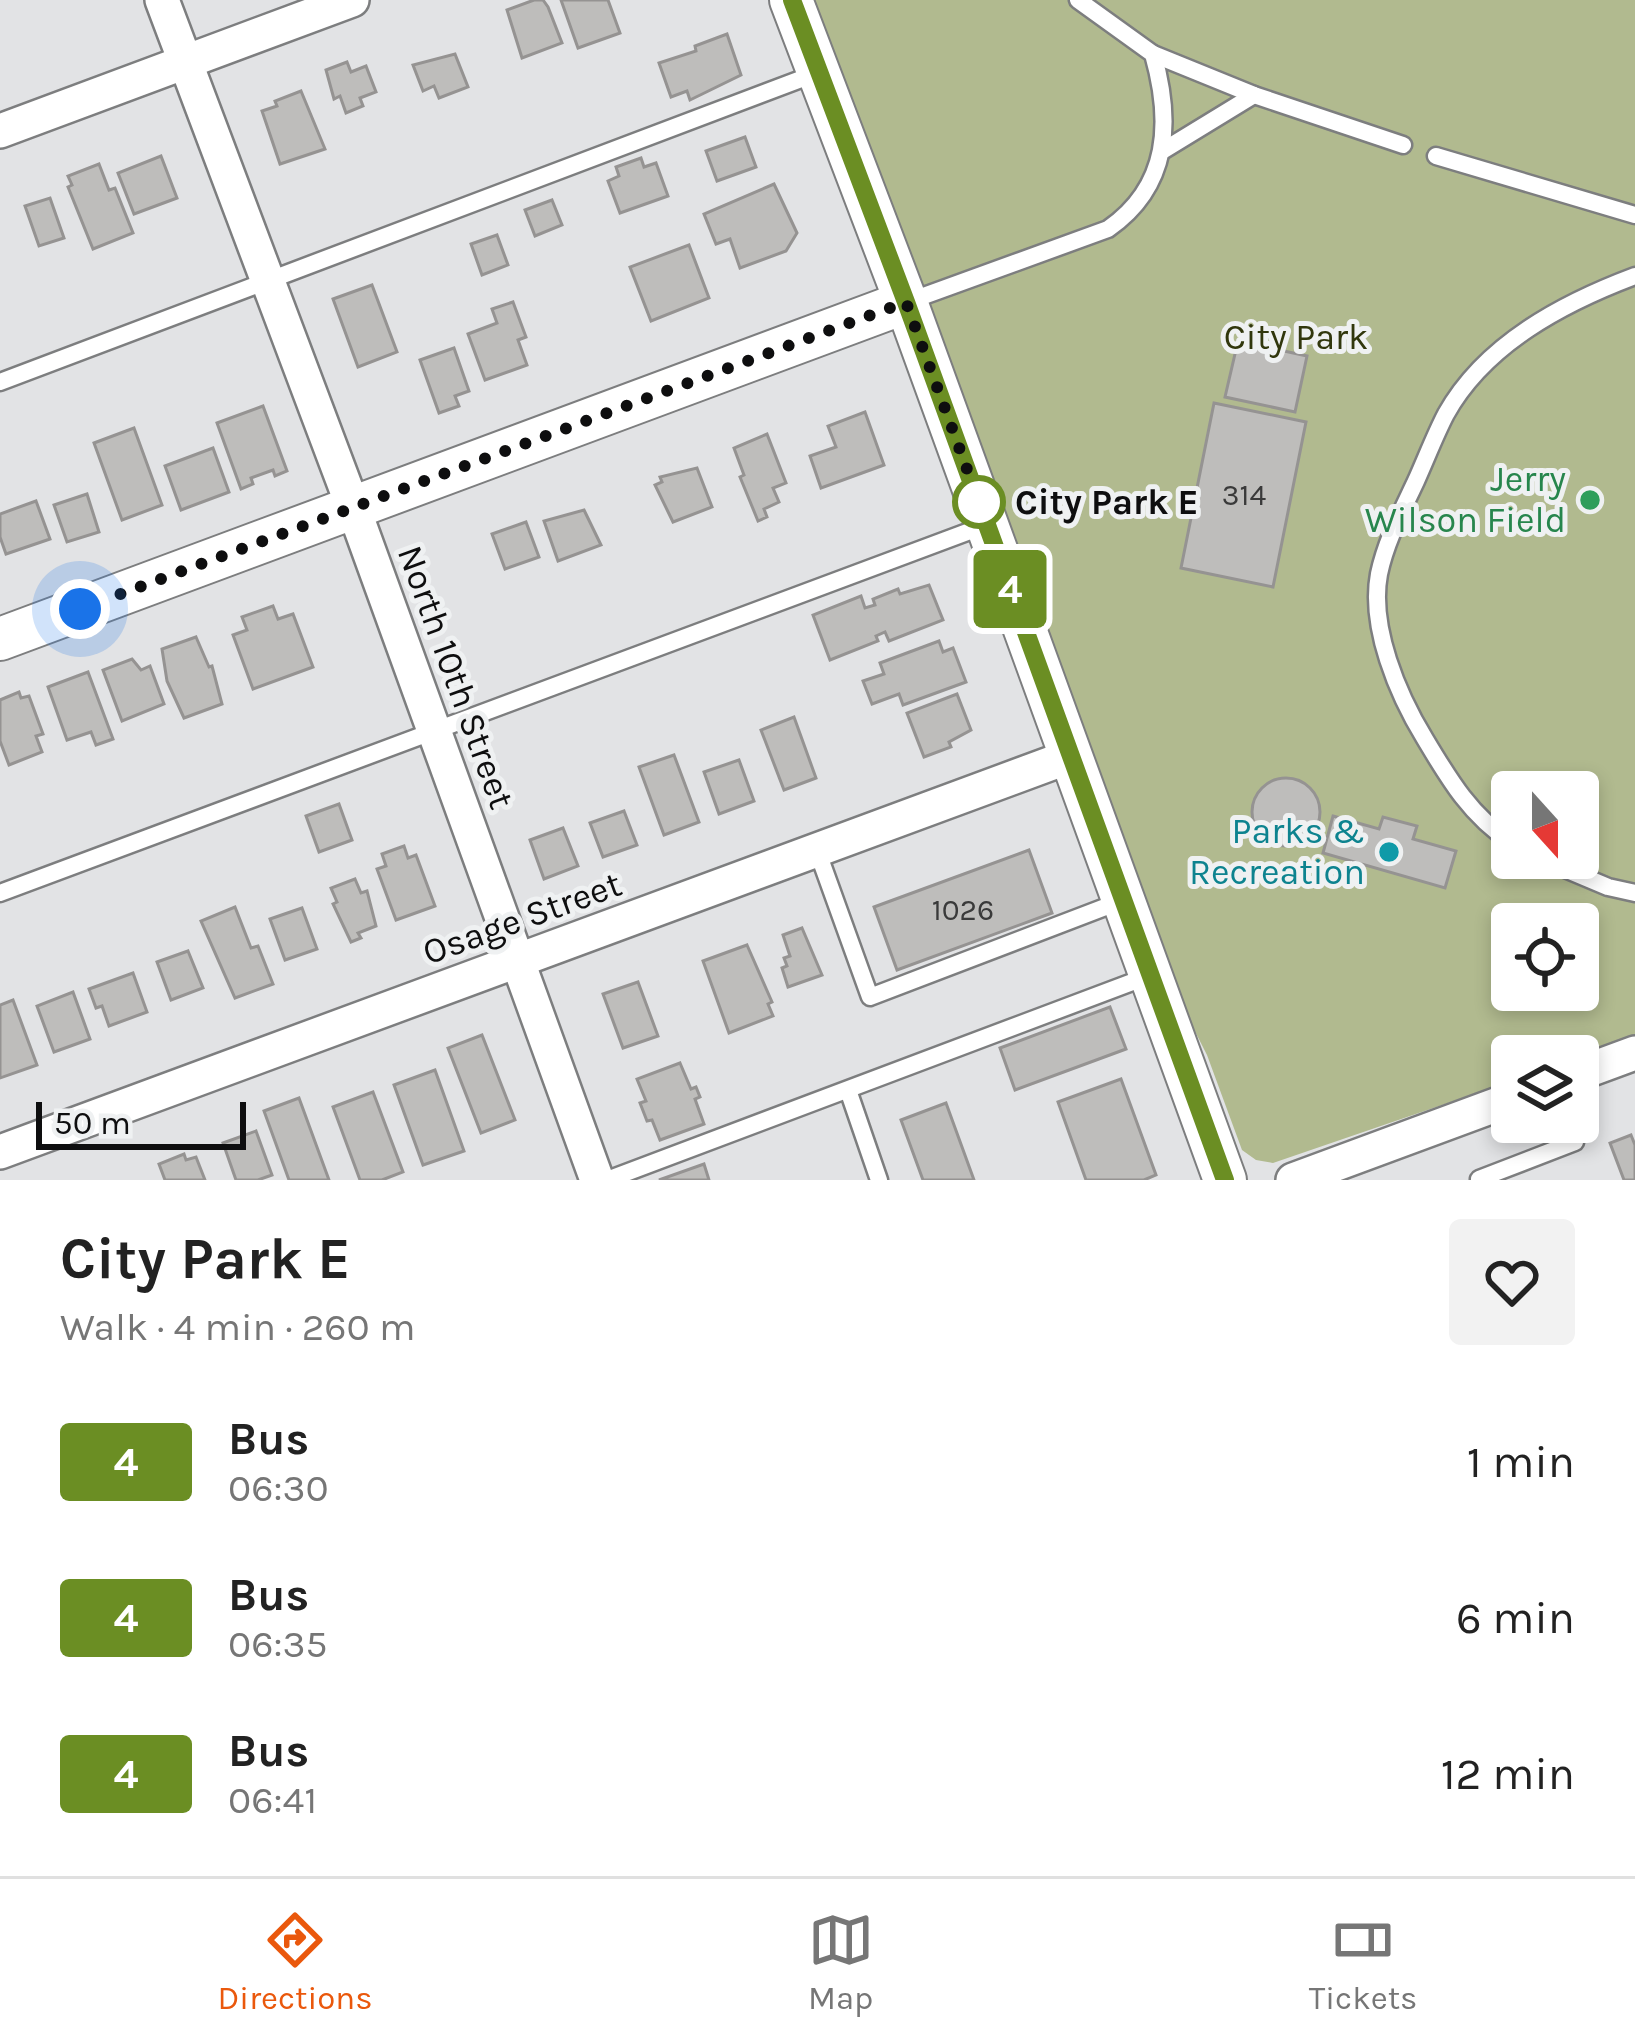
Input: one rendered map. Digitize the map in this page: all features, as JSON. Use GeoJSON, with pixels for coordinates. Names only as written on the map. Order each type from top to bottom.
{"type":"FeatureCollection","features":[{"type":"Feature","properties":{"kind":"street","name":"North 10th Street"},"geometry":{"type":"LineString","coordinates":[[162,0],[353,507],[597,1180]]}},
{"type":"Feature","properties":{"kind":"street"},"geometry":{"type":"LineString","coordinates":[[0,131],[352,0]]}},
{"type":"Feature","properties":{"kind":"street"},"geometry":{"type":"LineString","coordinates":[[791,0],[906,302],[1225,1180]]}},
{"type":"Feature","properties":{"kind":"street"},"geometry":{"type":"LineString","coordinates":[[0,639],[906,302]]}},
{"type":"Feature","properties":{"kind":"street","name":"Osage Street"},"geometry":{"type":"LineString","coordinates":[[0,1152],[1071,756]]}},
{"type":"Feature","properties":{"kind":"street"},"geometry":{"type":"LineString","coordinates":[[1599,1066],[1635,1053]]}},
{"type":"Feature","properties":{"kind":"street"},"geometry":{"type":"LineString","coordinates":[[1293,1180],[1491,1107]]}},
{"type":"Feature","properties":{"kind":"lane"},"geometry":{"type":"LineString","coordinates":[[1078,0],[1153,54],[1403,146]]}},
{"type":"Feature","properties":{"kind":"lane"},"geometry":{"type":"LineString","coordinates":[[906,302],[1108,229],[1126,217],[1146,191],[1164,150],[1166,110],[1153,54]]}},
{"type":"Feature","properties":{"kind":"lane"},"geometry":{"type":"LineString","coordinates":[[0,382],[818,73]]}},
{"type":"Feature","properties":{"kind":"lane"},"geometry":{"type":"LineString","coordinates":[[1164,150],[1254,95]]}},
{"type":"Feature","properties":{"kind":"lane"},"geometry":{"type":"LineString","coordinates":[[1436,156],[1635,215]]}},
{"type":"Feature","properties":{"kind":"lane"},"geometry":{"type":"LineString","coordinates":[[1491,828],[1459,797],[1414,721],[1383,642],[1378,580],[1389,538],[1447,413],[1484,364],[1542,319],[1635,276]]}},
{"type":"Feature","properties":{"kind":"lane"},"geometry":{"type":"LineString","coordinates":[[0,893],[987,525]]}},
{"type":"Feature","properties":{"kind":"lane"},"geometry":{"type":"LineString","coordinates":[[817,850],[870,997],[1124,900]]}},
{"type":"Feature","properties":{"kind":"lane"},"geometry":{"type":"LineString","coordinates":[[1589,879],[1635,893]]}},
{"type":"Feature","properties":{"kind":"lane"},"geometry":{"type":"LineString","coordinates":[[607,1180],[1150,975]]}},
{"type":"Feature","properties":{"kind":"lane"},"geometry":{"type":"LineString","coordinates":[[848,1090],[879,1180]]}},
{"type":"Feature","properties":{"kind":"lane"},"geometry":{"type":"LineString","coordinates":[[1479,1179],[1572,1143]]}},
{"type":"Feature","properties":{"kind":"green space","name":"City Park"},"geometry":{"type":"Polygon","coordinates":[[[814,0],[1635,0],[1635,1035],[1599,1048],[1599,1035],[1491,1035],[1491,1088],[1273,1163],[1256,1160],[1242,1150],[1207,1055],[1172,986],[814,0]]]}},
{"type":"Feature","properties":{"kind":"building"},"geometry":{"type":"Polygon","coordinates":[[[543,0],[548,7],[562,43],[522,58],[507,10],[543,0]]]}},
{"type":"Feature","properties":{"kind":"building"},"geometry":{"type":"Polygon","coordinates":[[[561,0],[608,0],[620,33],[578,48],[561,0]]]}},
{"type":"Feature","properties":{"kind":"building"},"geometry":{"type":"Polygon","coordinates":[[[727,34],[741,75],[690,100],[687,91],[671,97],[659,63],[727,34]]]}},
{"type":"Feature","properties":{"kind":"building"},"geometry":{"type":"Polygon","coordinates":[[[455,54],[468,87],[439,98],[434,86],[423,91],[413,65],[455,54]]]}},
{"type":"Feature","properties":{"kind":"building"},"geometry":{"type":"Polygon","coordinates":[[[347,62],[351,72],[366,66],[376,92],[360,98],[363,106],[346,113],[340,96],[334,99],[326,70],[347,62]]]}},
{"type":"Feature","properties":{"kind":"building"},"geometry":{"type":"Polygon","coordinates":[[[301,91],[325,149],[280,164],[262,111],[301,91]]]}},
{"type":"Feature","properties":{"kind":"building"},"geometry":{"type":"Polygon","coordinates":[[[745,137],[756,167],[717,181],[706,151],[745,137]]]}},
{"type":"Feature","properties":{"kind":"building"},"geometry":{"type":"Polygon","coordinates":[[[161,156],[177,198],[134,214],[118,173],[161,156]]]}},
{"type":"Feature","properties":{"kind":"building"},"geometry":{"type":"Polygon","coordinates":[[[641,158],[644,167],[656,163],[668,196],[620,213],[608,181],[619,176],[616,167],[641,158]]]}},
{"type":"Feature","properties":{"kind":"building"},"geometry":{"type":"Polygon","coordinates":[[[99,164],[109,190],[115,188],[133,233],[93,249],[68,176],[99,164]]]}},
{"type":"Feature","properties":{"kind":"building"},"geometry":{"type":"Polygon","coordinates":[[[774,184],[797,233],[786,251],[740,268],[730,239],[716,244],[704,214],[774,184]]]}},
{"type":"Feature","properties":{"kind":"building"},"geometry":{"type":"Polygon","coordinates":[[[50,198],[64,238],[39,246],[25,206],[50,198]]]}},
{"type":"Feature","properties":{"kind":"building"},"geometry":{"type":"Polygon","coordinates":[[[552,200],[562,225],[535,236],[525,210],[552,200]]]}},
{"type":"Feature","properties":{"kind":"building"},"geometry":{"type":"Polygon","coordinates":[[[497,235],[508,265],[482,275],[471,244],[497,235]]]}},
{"type":"Feature","properties":{"kind":"building"},"geometry":{"type":"Polygon","coordinates":[[[689,245],[709,298],[651,321],[630,267],[689,245]]]}},
{"type":"Feature","properties":{"kind":"building"},"geometry":{"type":"Polygon","coordinates":[[[372,285],[397,352],[358,367],[333,299],[372,285]]]}},
{"type":"Feature","properties":{"kind":"building"},"geometry":{"type":"Polygon","coordinates":[[[513,302],[526,337],[518,340],[527,365],[485,380],[468,334],[497,323],[492,309],[513,302]]]}},
{"type":"Feature","properties":{"kind":"building"},"geometry":{"type":"Polygon","coordinates":[[[1238,341],[1307,356],[1295,412],[1225,397],[1238,341]]]}},
{"type":"Feature","properties":{"kind":"building"},"geometry":{"type":"Polygon","coordinates":[[[454,348],[469,391],[455,396],[459,406],[439,413],[420,360],[454,348]]]}},
{"type":"Feature","properties":{"kind":"building"},"geometry":{"type":"Polygon","coordinates":[[[1214,403],[1306,422],[1273,587],[1181,568],[1214,403]]]}},
{"type":"Feature","properties":{"kind":"building"},"geometry":{"type":"Polygon","coordinates":[[[263,406],[287,471],[275,476],[273,470],[251,478],[253,484],[241,489],[217,423],[263,406]]]}},
{"type":"Feature","properties":{"kind":"building"},"geometry":{"type":"Polygon","coordinates":[[[865,412],[884,465],[821,488],[810,456],[836,447],[828,426],[865,412]]]}},
{"type":"Feature","properties":{"kind":"building"},"geometry":{"type":"Polygon","coordinates":[[[134,428],[162,505],[122,520],[94,443],[134,428]]]}},
{"type":"Feature","properties":{"kind":"building"},"geometry":{"type":"Polygon","coordinates":[[[767,434],[786,483],[773,488],[779,502],[764,509],[767,517],[758,521],[734,448],[767,434]]]}},
{"type":"Feature","properties":{"kind":"building"},"geometry":{"type":"Polygon","coordinates":[[[213,448],[229,492],[181,510],[165,466],[213,448]]]}},
{"type":"Feature","properties":{"kind":"building"},"geometry":{"type":"Polygon","coordinates":[[[697,468],[712,507],[673,522],[655,485],[662,482],[660,477],[697,468]]]}},
{"type":"Feature","properties":{"kind":"building"},"geometry":{"type":"Polygon","coordinates":[[[87,494],[99,532],[67,542],[54,505],[87,494]]]}},
{"type":"Feature","properties":{"kind":"building"},"geometry":{"type":"Polygon","coordinates":[[[36,501],[50,539],[6,554],[0,514],[36,501]]]}},
{"type":"Feature","properties":{"kind":"building"},"geometry":{"type":"Polygon","coordinates":[[[584,510],[601,545],[558,561],[544,521],[584,510]]]}},
{"type":"Feature","properties":{"kind":"building"},"geometry":{"type":"Polygon","coordinates":[[[526,522],[539,557],[505,569],[492,534],[526,522]]]}},
{"type":"Feature","properties":{"kind":"building"},"geometry":{"type":"Polygon","coordinates":[[[929,585],[943,620],[889,641],[885,632],[876,636],[878,641],[830,660],[813,615],[861,596],[865,608],[875,605],[873,599],[898,589],[900,594],[929,585]]]}},
{"type":"Feature","properties":{"kind":"building"},"geometry":{"type":"Polygon","coordinates":[[[273,606],[278,619],[293,614],[313,667],[253,689],[233,635],[247,630],[242,617],[273,606]]]}},
{"type":"Feature","properties":{"kind":"building"},"geometry":{"type":"Polygon","coordinates":[[[196,637],[212,666],[222,704],[184,718],[167,681],[162,649],[196,637]]]}},
{"type":"Feature","properties":{"kind":"building"},"geometry":{"type":"Polygon","coordinates":[[[939,641],[943,652],[953,648],[966,682],[903,705],[899,694],[872,704],[863,681],[884,674],[880,663],[939,641]]]}},
{"type":"Feature","properties":{"kind":"building"},"geometry":{"type":"Polygon","coordinates":[[[132,659],[141,670],[150,666],[164,704],[122,721],[103,670],[132,659]]]}},
{"type":"Feature","properties":{"kind":"building"},"geometry":{"type":"Polygon","coordinates":[[[88,672],[113,739],[96,745],[91,732],[67,740],[48,687],[88,672]]]}},
{"type":"Feature","properties":{"kind":"building"},"geometry":{"type":"Polygon","coordinates":[[[19,692],[21,698],[29,696],[43,734],[36,736],[42,752],[9,765],[0,741],[0,700],[19,692]]]}},
{"type":"Feature","properties":{"kind":"building"},"geometry":{"type":"Polygon","coordinates":[[[957,694],[971,730],[949,742],[951,747],[924,757],[907,713],[957,694]]]}},
{"type":"Feature","properties":{"kind":"building"},"geometry":{"type":"Polygon","coordinates":[[[794,717],[816,778],[784,790],[761,730],[794,717]]]}},
{"type":"Feature","properties":{"kind":"building"},"geometry":{"type":"Polygon","coordinates":[[[674,755],[699,822],[664,835],[639,767],[674,755]]]}},
{"type":"Feature","properties":{"kind":"building"},"geometry":{"type":"Polygon","coordinates":[[[739,760],[754,801],[719,814],[704,772],[739,760]]]}},
{"type":"Feature","properties":{"kind":"building"},"geometry":{"type":"Polygon","coordinates":[[[1286,778],[1310,788],[1320,812],[1310,836],[1286,846],[1262,836],[1252,812],[1262,788],[1286,778]]]}},
{"type":"Feature","properties":{"kind":"building"},"geometry":{"type":"Polygon","coordinates":[[[339,804],[352,840],[319,852],[306,816],[339,804]]]}},
{"type":"Feature","properties":{"kind":"building"},"geometry":{"type":"Polygon","coordinates":[[[624,811],[637,845],[603,857],[590,823],[624,811]]]}},
{"type":"Feature","properties":{"kind":"building","name":"Parks & Recreation"},"geometry":{"type":"Polygon","coordinates":[[[1333,816],[1379,829],[1383,817],[1417,826],[1413,839],[1456,851],[1445,888],[1323,853],[1333,816]]]}},
{"type":"Feature","properties":{"kind":"building"},"geometry":{"type":"Polygon","coordinates":[[[563,828],[578,866],[544,879],[530,840],[563,828]]]}},
{"type":"Feature","properties":{"kind":"building"},"geometry":{"type":"Polygon","coordinates":[[[404,846],[408,858],[416,855],[435,906],[396,920],[377,869],[386,866],[382,854],[404,846]]]}},
{"type":"Feature","properties":{"kind":"building"},"geometry":{"type":"Polygon","coordinates":[[[1029,850],[1052,913],[897,970],[874,907],[1029,850]]]}},
{"type":"Feature","properties":{"kind":"building"},"geometry":{"type":"Polygon","coordinates":[[[355,879],[361,893],[367,891],[376,926],[358,933],[361,938],[351,942],[333,904],[337,902],[331,888],[355,879]]]}},
{"type":"Feature","properties":{"kind":"building"},"geometry":{"type":"Polygon","coordinates":[[[235,907],[251,948],[258,946],[273,984],[235,998],[201,921],[235,907]]]}},
{"type":"Feature","properties":{"kind":"building"},"geometry":{"type":"Polygon","coordinates":[[[302,908],[317,949],[285,960],[270,919],[302,908]]]}},
{"type":"Feature","properties":{"kind":"building"},"geometry":{"type":"Polygon","coordinates":[[[802,928],[822,975],[788,987],[782,968],[787,966],[784,958],[790,956],[783,935],[802,928]]]}},
{"type":"Feature","properties":{"kind":"building"},"geometry":{"type":"Polygon","coordinates":[[[747,945],[772,1002],[768,1004],[773,1016],[729,1033],[703,961],[747,945]]]}},
{"type":"Feature","properties":{"kind":"building"},"geometry":{"type":"Polygon","coordinates":[[[188,951],[203,988],[171,1000],[157,962],[188,951]]]}},
{"type":"Feature","properties":{"kind":"building"},"geometry":{"type":"Polygon","coordinates":[[[133,973],[147,1012],[109,1026],[89,989],[133,973]]]}},
{"type":"Feature","properties":{"kind":"building"},"geometry":{"type":"Polygon","coordinates":[[[638,982],[658,1036],[623,1048],[603,994],[638,982]]]}},
{"type":"Feature","properties":{"kind":"building"},"geometry":{"type":"Polygon","coordinates":[[[73,992],[90,1039],[54,1052],[37,1006],[73,992]]]}},
{"type":"Feature","properties":{"kind":"building"},"geometry":{"type":"Polygon","coordinates":[[[13,1000],[37,1065],[0,1078],[0,1005],[13,1000]]]}},
{"type":"Feature","properties":{"kind":"building"},"geometry":{"type":"Polygon","coordinates":[[[1110,1007],[1126,1049],[1015,1090],[1000,1048],[1110,1007]]]}},
{"type":"Feature","properties":{"kind":"building"},"geometry":{"type":"Polygon","coordinates":[[[482,1035],[515,1120],[481,1133],[448,1048],[482,1035]]]}},
{"type":"Feature","properties":{"kind":"building"},"geometry":{"type":"Polygon","coordinates":[[[680,1063],[691,1089],[696,1087],[700,1097],[695,1099],[704,1124],[660,1140],[640,1103],[646,1101],[637,1079],[680,1063]]]}},
{"type":"Feature","properties":{"kind":"building"},"geometry":{"type":"Polygon","coordinates":[[[435,1070],[464,1151],[423,1165],[394,1085],[435,1070]]]}},
{"type":"Feature","properties":{"kind":"building"},"geometry":{"type":"Polygon","coordinates":[[[1121,1079],[1156,1175],[1144,1180],[1086,1180],[1058,1102],[1121,1079]]]}},
{"type":"Feature","properties":{"kind":"building"},"geometry":{"type":"Polygon","coordinates":[[[373,1092],[403,1172],[382,1180],[360,1180],[333,1107],[373,1092]]]}},
{"type":"Feature","properties":{"kind":"building"},"geometry":{"type":"Polygon","coordinates":[[[299,1098],[329,1180],[289,1180],[264,1111],[299,1098]]]}},
{"type":"Feature","properties":{"kind":"building"},"geometry":{"type":"Polygon","coordinates":[[[946,1103],[974,1180],[923,1180],[901,1120],[946,1103]]]}},
{"type":"Feature","properties":{"kind":"building"},"geometry":{"type":"Polygon","coordinates":[[[256,1131],[272,1175],[236,1180],[223,1143],[256,1131]]]}},
{"type":"Feature","properties":{"kind":"building"},"geometry":{"type":"Polygon","coordinates":[[[1631,1135],[1635,1180],[1624,1180],[1610,1143],[1631,1135]]]}},
{"type":"Feature","properties":{"kind":"building"},"geometry":{"type":"Polygon","coordinates":[[[184,1154],[186,1160],[196,1157],[205,1180],[165,1180],[159,1164],[184,1154]]]}},
{"type":"Feature","properties":{"kind":"building"},"geometry":{"type":"Polygon","coordinates":[[[704,1164],[709,1180],[659,1180],[704,1164]]]}},
{"type":"Feature","properties":{"kind":"bus line","name":"4"},"geometry":{"type":"LineString","coordinates":[[792,0],[1225,1180]]}},
{"type":"Feature","properties":{"kind":"place","name":"Jerry Wilson Field"},"geometry":{"type":"Point","coordinates":[1590,500]}},
{"type":"Feature","properties":{"kind":"place","name":"City Park E"},"geometry":{"type":"Point","coordinates":[979,502]}},
{"type":"Feature","properties":{"kind":"place","name":"Parks & Recreation"},"geometry":{"type":"Point","coordinates":[1389,852]}},
{"type":"Feature","properties":{"kind":"route"},"geometry":{"type":"LineString","coordinates":[[80,609],[906,302],[979,502]]}}]}
